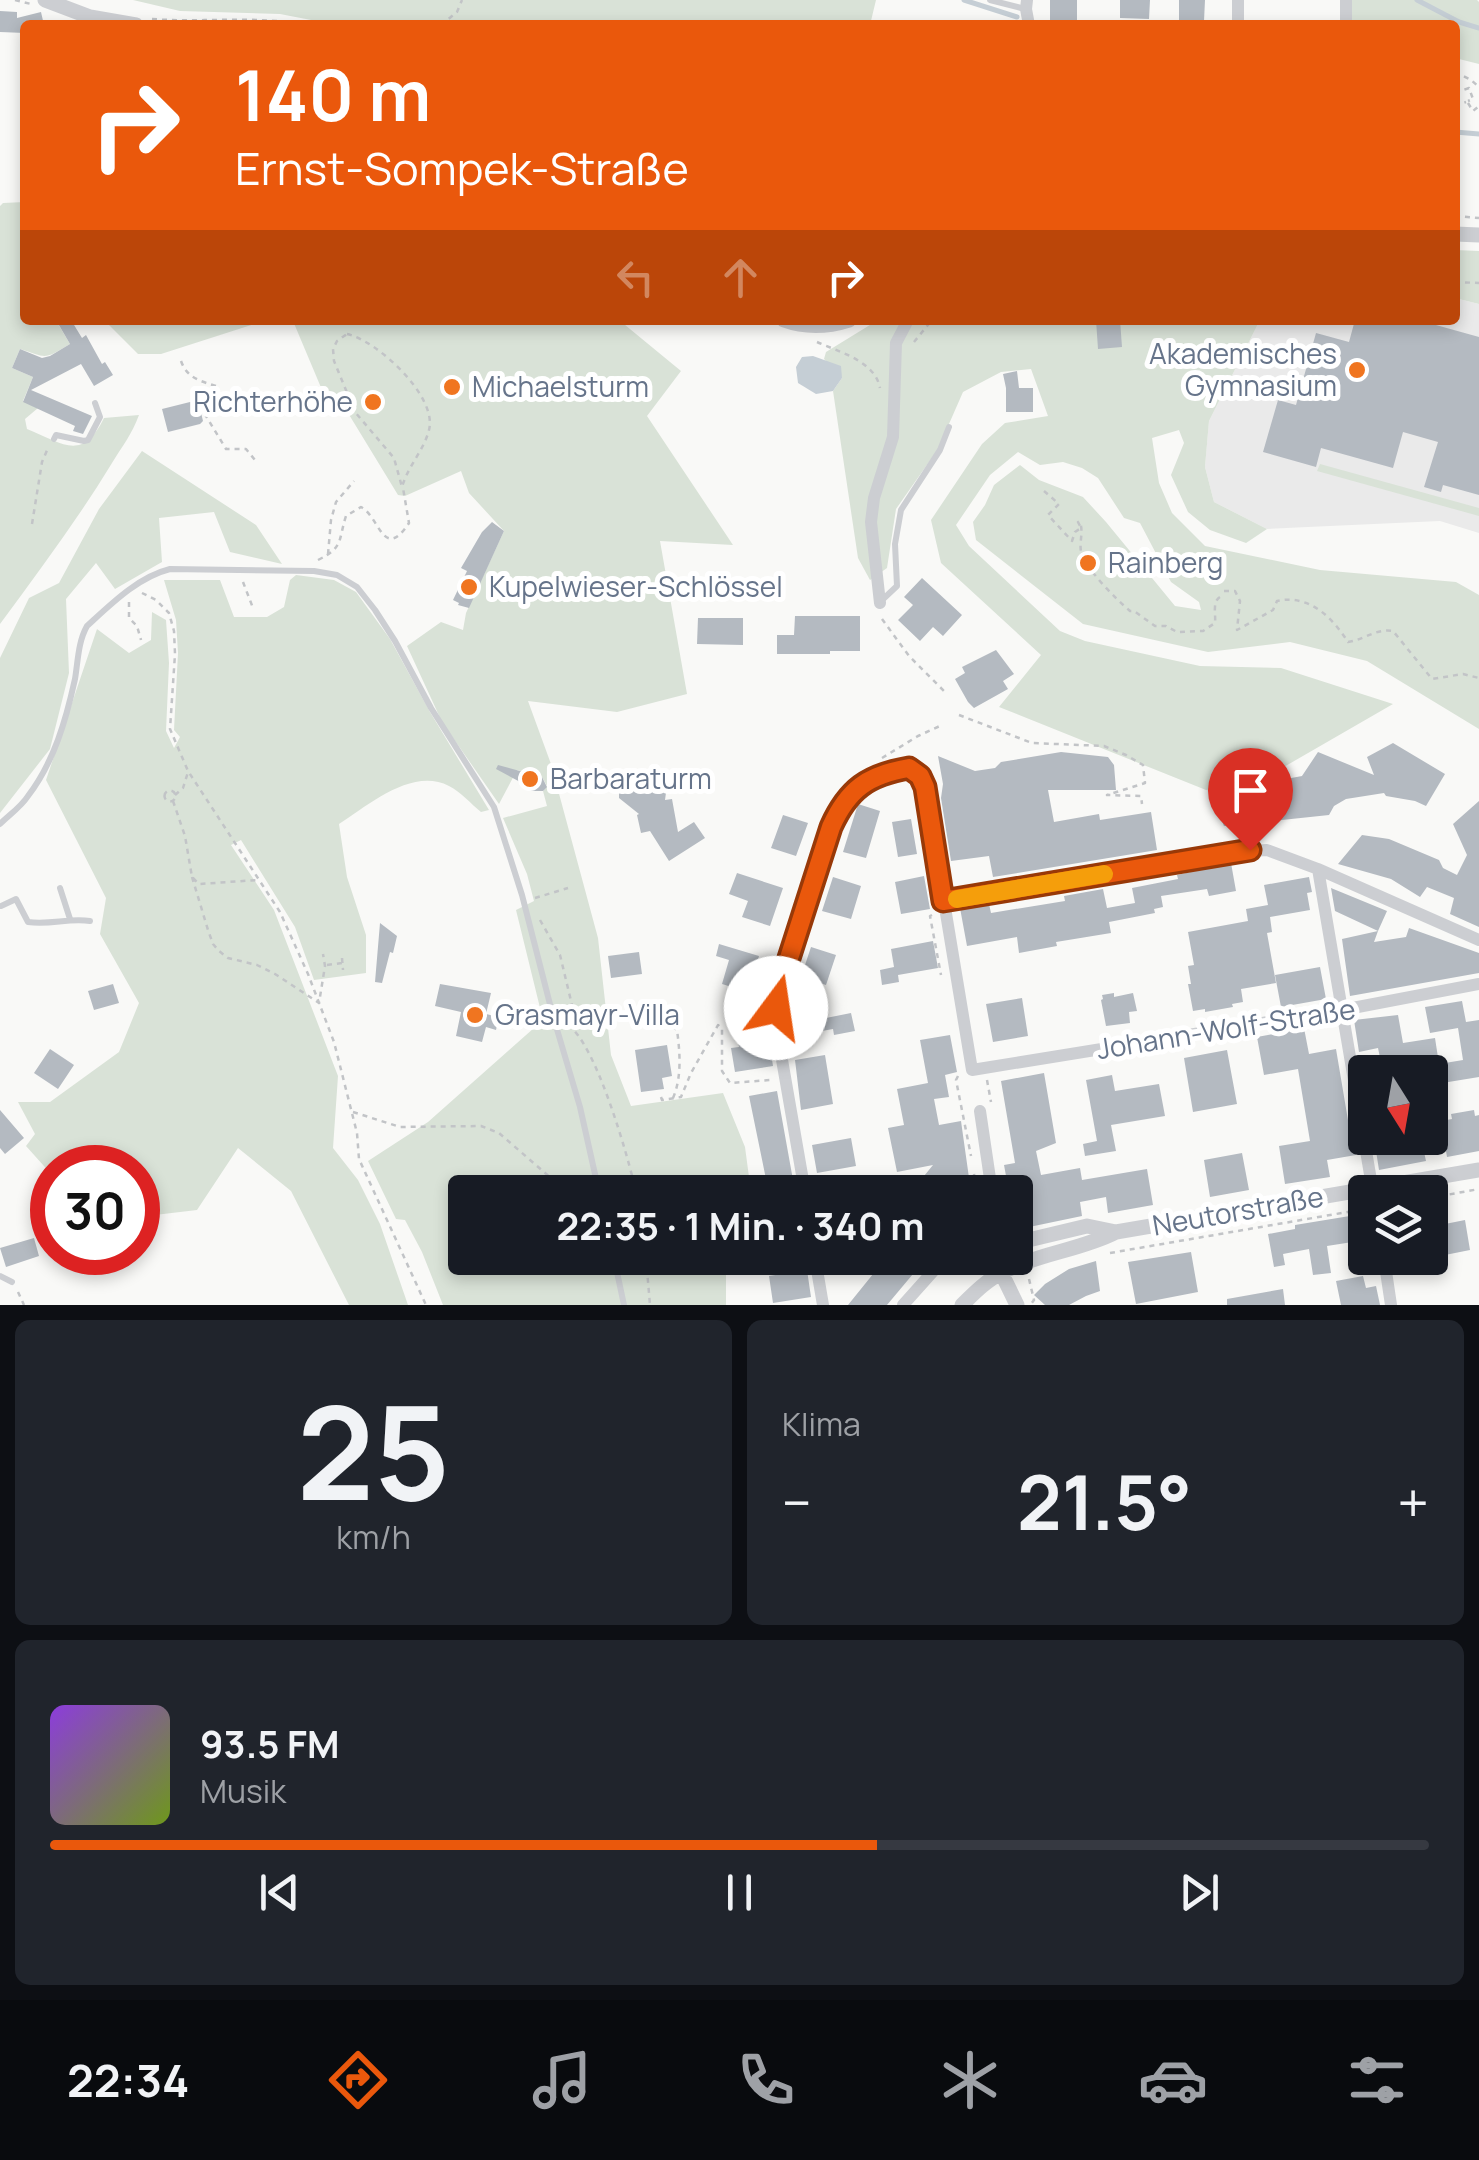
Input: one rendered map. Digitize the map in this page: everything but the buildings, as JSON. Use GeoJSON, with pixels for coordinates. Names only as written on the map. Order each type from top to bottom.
{"type":"FeatureCollection","features":[{"type":"Feature","properties":{"kind":"street"},"geometry":{"type":"LineString","coordinates":[[44,0],[90,17],[119,20]]}},
{"type":"Feature","properties":{"kind":"street"},"geometry":{"type":"LineString","coordinates":[[805,325],[833,325]]}},
{"type":"Feature","properties":{"kind":"street"},"geometry":{"type":"LineString","coordinates":[[880,602],[871,522],[874,498],[893,437],[896,343],[905,325]]}},
{"type":"Feature","properties":{"kind":"street"},"geometry":{"type":"LineString","coordinates":[[802,1175],[776,1008],[831,827],[840,807],[872,778],[909,768],[920,776],[943,901],[1266,850],[1479,940]]}},
{"type":"Feature","properties":{"kind":"street"},"geometry":{"type":"LineString","coordinates":[[1318,870],[1370,1175]]}},
{"type":"Feature","properties":{"kind":"street","name":"Johann-Wolf-Straße"},"geometry":{"type":"LineString","coordinates":[[943,901],[972,1070],[1479,984]]}},
{"type":"Feature","properties":{"kind":"street"},"geometry":{"type":"LineString","coordinates":[[980,1111],[989,1175]]}},
{"type":"Feature","properties":{"kind":"street","name":"Neutorstraße"},"geometry":{"type":"LineString","coordinates":[[1448,1176],[1479,1170]]}},
{"type":"Feature","properties":{"kind":"street","name":"Neutorstraße"},"geometry":{"type":"LineString","coordinates":[[1033,1260],[1098,1242],[1116,1232],[1348,1194]]}},
{"type":"Feature","properties":{"kind":"street","name":"Neutorstraße"},"geometry":{"type":"LineString","coordinates":[[1033,1239],[1088,1226],[1116,1232]]}},
{"type":"Feature","properties":{"kind":"street"},"geometry":{"type":"LineString","coordinates":[[818,1275],[822,1305]]}},
{"type":"Feature","properties":{"kind":"street"},"geometry":{"type":"LineString","coordinates":[[902,1305],[929,1275]]}},
{"type":"Feature","properties":{"kind":"street","name":"Neutorstraße"},"geometry":{"type":"LineString","coordinates":[[962,1305],[992,1275]]}},
{"type":"Feature","properties":{"kind":"street"},"geometry":{"type":"LineString","coordinates":[[1006,1275],[1017,1305]]}},
{"type":"Feature","properties":{"kind":"street"},"geometry":{"type":"LineString","coordinates":[[1387,1275],[1392,1305]]}},
{"type":"Feature","properties":{"kind":"lane"},"geometry":{"type":"LineString","coordinates":[[990,0],[1027,4]]}},
{"type":"Feature","properties":{"kind":"lane"},"geometry":{"type":"LineString","coordinates":[[54,439],[56,436],[88,440],[100,416],[95,403]]}},
{"type":"Feature","properties":{"kind":"lane"},"geometry":{"type":"LineString","coordinates":[[880,602],[897,586],[895,544],[901,510],[940,450],[949,427]]}},
{"type":"Feature","properties":{"kind":"lane"},"geometry":{"type":"LineString","coordinates":[[0,824],[27,799],[56,746],[72,691],[81,636],[87,626],[130,589],[155,573],[170,570],[238,568],[314,571],[337,575],[358,587],[395,640],[431,708],[494,807],[524,900],[595,1175]]}},
{"type":"Feature","properties":{"kind":"lane"},"geometry":{"type":"LineString","coordinates":[[60,888],[70,919]]}},
{"type":"Feature","properties":{"kind":"lane"},"geometry":{"type":"LineString","coordinates":[[1,906],[16,899],[28,922],[90,922]]}},
{"type":"Feature","properties":{"kind":"lane"},"geometry":{"type":"LineString","coordinates":[[618,1275],[624,1305]]}},
{"type":"Feature","properties":{"kind":"lane"},"geometry":{"type":"LineString","coordinates":[[0,1276],[12,1282]]}},
{"type":"Feature","properties":{"kind":"path"},"geometry":{"type":"LineString","coordinates":[[449,20],[462,0]]}},
{"type":"Feature","properties":{"kind":"path"},"geometry":{"type":"LineString","coordinates":[[1460,91],[1469,88],[1474,99],[1460,104]]}},
{"type":"Feature","properties":{"kind":"path"},"geometry":{"type":"LineString","coordinates":[[1468,101],[1474,113],[1479,106]]}},
{"type":"Feature","properties":{"kind":"path"},"geometry":{"type":"LineString","coordinates":[[910,348],[928,325]]}},
{"type":"Feature","properties":{"kind":"path"},"geometry":{"type":"LineString","coordinates":[[314,571],[318,560],[339,545],[346,516],[356,508],[369,511],[388,539],[406,528],[409,516],[394,458],[355,412],[334,360],[332,349],[347,334],[372,344],[415,386],[426,403],[429,432],[402,486]]}},
{"type":"Feature","properties":{"kind":"path"},"geometry":{"type":"LineString","coordinates":[[809,338],[859,360],[879,380],[880,394]]}},
{"type":"Feature","properties":{"kind":"path"},"geometry":{"type":"LineString","coordinates":[[180,362],[196,380],[216,386],[212,402],[206,406],[206,416],[226,449],[246,449],[254,460]]}},
{"type":"Feature","properties":{"kind":"path"},"geometry":{"type":"LineString","coordinates":[[32,524],[42,462],[54,439]]}},
{"type":"Feature","properties":{"kind":"path"},"geometry":{"type":"LineString","coordinates":[[328,555],[330,520],[336,502],[354,482]]}},
{"type":"Feature","properties":{"kind":"path"},"geometry":{"type":"LineString","coordinates":[[1044,491],[1059,504],[1048,515],[1072,541],[1081,528],[1080,522],[1083,534],[1082,554],[1130,612],[1155,626],[1190,633],[1210,628],[1220,597]]}},
{"type":"Feature","properties":{"kind":"path"},"geometry":{"type":"LineString","coordinates":[[238,568],[254,608]]}},
{"type":"Feature","properties":{"kind":"path"},"geometry":{"type":"LineString","coordinates":[[141,640],[137,626],[129,618],[130,589],[156,600],[169,613],[175,654],[170,730],[188,771],[280,912],[334,1042],[358,1133],[359,1159],[426,1305]]}},
{"type":"Feature","properties":{"kind":"path"},"geometry":{"type":"LineString","coordinates":[[1224,591],[1235,591],[1239,596],[1237,630],[1273,610],[1276,601],[1288,598],[1325,612],[1348,642],[1372,633],[1393,631],[1432,679],[1463,674],[1479,678]]}},
{"type":"Feature","properties":{"kind":"path"},"geometry":{"type":"LineString","coordinates":[[880,602],[881,616],[890,631],[944,691]]}},
{"type":"Feature","properties":{"kind":"path"},"geometry":{"type":"LineString","coordinates":[[960,715],[1032,742],[1104,746],[1126,755],[1143,765],[1144,784],[1106,795],[1141,796],[1142,804]]}},
{"type":"Feature","properties":{"kind":"path"},"geometry":{"type":"LineString","coordinates":[[172,800],[183,788],[188,771]]}},
{"type":"Feature","properties":{"kind":"path"},"geometry":{"type":"LineString","coordinates":[[172,800],[166,800],[166,792],[176,795]]}},
{"type":"Feature","properties":{"kind":"path"},"geometry":{"type":"LineString","coordinates":[[172,800],[213,944],[228,958],[275,974],[319,1003]]}},
{"type":"Feature","properties":{"kind":"path"},"geometry":{"type":"LineString","coordinates":[[192,877],[199,884],[259,880]]}},
{"type":"Feature","properties":{"kind":"path"},"geometry":{"type":"LineString","coordinates":[[535,898],[568,888]]}},
{"type":"Feature","properties":{"kind":"path"},"geometry":{"type":"LineString","coordinates":[[524,900],[560,955],[578,1032],[600,1078],[632,1175]]}},
{"type":"Feature","properties":{"kind":"path"},"geometry":{"type":"LineString","coordinates":[[319,1003],[323,954]]}},
{"type":"Feature","properties":{"kind":"path"},"geometry":{"type":"LineString","coordinates":[[325,966],[342,961],[343,970]]}},
{"type":"Feature","properties":{"kind":"path"},"geometry":{"type":"LineString","coordinates":[[553,1016],[578,1032]]}},
{"type":"Feature","properties":{"kind":"path"},"geometry":{"type":"LineString","coordinates":[[661,1097],[681,1098],[718,1025],[722,1029],[722,1071],[730,1084],[765,1081]]}},
{"type":"Feature","properties":{"kind":"path"},"geometry":{"type":"LineString","coordinates":[[673,1099],[680,1057],[674,1028]]}},
{"type":"Feature","properties":{"kind":"path"},"geometry":{"type":"LineString","coordinates":[[352,1112],[400,1127],[481,1126],[499,1132],[547,1175]]}},
{"type":"Feature","properties":{"kind":"path"},"geometry":{"type":"LineString","coordinates":[[1448,1195],[1479,1190]]}},
{"type":"Feature","properties":{"kind":"path"},"geometry":{"type":"LineString","coordinates":[[1102,1254],[1348,1212]]}},
{"type":"Feature","properties":{"kind":"path"},"geometry":{"type":"LineString","coordinates":[[647,1275],[650,1305]]}},
{"type":"Feature","properties":{"kind":"path"},"geometry":{"type":"LineString","coordinates":[[1028,1276],[1034,1300],[1030,1305]]}},
{"type":"Feature","properties":{"kind":"path"},"geometry":{"type":"LineString","coordinates":[[12,1282],[24,1305]]}},
{"type":"Feature","properties":{"kind":"shaded area"},"geometry":{"type":"Polygon","coordinates":[[[133,0],[876,0],[871,20],[311,20],[280,14],[180,11],[133,0]]]}},
{"type":"Feature","properties":{"kind":"shaded area"},"geometry":{"type":"Polygon","coordinates":[[[1352,0],[1477,0],[1479,64],[1460,59],[1460,20],[1343,20],[1352,0]]]}},
{"type":"Feature","properties":{"kind":"shaded area"},"geometry":{"type":"Polygon","coordinates":[[[20,202],[20,325],[59,325],[70,344],[45,356],[20,349],[12,368],[33,377],[23,401],[38,408],[25,419],[27,429],[62,444],[80,445],[96,432],[104,418],[139,415],[86,504],[0,624],[0,206],[20,202]]]}},
{"type":"Feature","properties":{"kind":"shaded area"},"geometry":{"type":"Polygon","coordinates":[[[1460,250],[1479,251],[1479,304],[1460,299],[1460,250]]]}},
{"type":"Feature","properties":{"kind":"shaded area","name":"Akademisches Gymnasium"},"geometry":{"type":"Polygon","coordinates":[[[1460,299],[1479,304],[1479,533],[1440,521],[1267,529],[1214,502],[1205,467],[1209,421],[1257,325],[1460,325],[1460,299]]]}},
{"type":"Feature","properties":{"kind":"shaded area"},"geometry":{"type":"Polygon","coordinates":[[[109,325],[251,325],[161,354],[138,354],[109,325]]]}},
{"type":"Feature","properties":{"kind":"shaded area"},"geometry":{"type":"Polygon","coordinates":[[[295,325],[625,325],[681,371],[647,416],[733,545],[660,541],[687,694],[617,712],[528,701],[551,764],[598,938],[611,1055],[631,1106],[723,1093],[745,1147],[749,1175],[448,1175],[448,1275],[726,1275],[726,1305],[443,1305],[422,1252],[405,1220],[396,1219],[368,1161],[428,1122],[543,1020],[516,910],[534,901],[503,818],[547,806],[543,791],[547,786],[542,777],[517,770],[499,804],[442,722],[407,646],[441,622],[463,630],[466,613],[504,531],[469,493],[461,471],[405,496],[398,495],[348,413],[333,416],[295,325]]]}},
{"type":"Feature","properties":{"kind":"shaded area"},"geometry":{"type":"Polygon","coordinates":[[[870,325],[1257,325],[1209,421],[1205,467],[1214,502],[1267,529],[1246,543],[1210,530],[1188,512],[1171,475],[1184,443],[1179,430],[1152,438],[1159,483],[1172,513],[1205,546],[1320,570],[1456,582],[1479,595],[1479,729],[1367,661],[1290,642],[1208,652],[1083,624],[976,540],[973,522],[994,485],[1020,465],[1039,480],[1083,497],[1175,606],[1201,610],[1199,602],[1171,582],[1140,523],[1124,518],[1098,478],[1063,462],[1040,465],[1018,452],[990,475],[956,525],[969,546],[1060,631],[1085,641],[1200,666],[1281,668],[1393,704],[1263,779],[1206,790],[999,707],[1041,655],[941,563],[931,520],[982,444],[1005,423],[1048,416],[1031,369],[1001,372],[963,392],[938,449],[896,509],[887,568],[870,580],[858,558],[833,391],[842,378],[824,359],[826,352],[870,325]]]}},
{"type":"Feature","properties":{"kind":"shaded area"},"geometry":{"type":"Polygon","coordinates":[[[813,356],[841,366],[842,378],[833,391],[816,394],[798,383],[796,367],[802,357],[813,356]]]}},
{"type":"Feature","properties":{"kind":"shaded area"},"geometry":{"type":"Polygon","coordinates":[[[142,451],[256,525],[282,564],[230,552],[214,512],[159,518],[162,562],[115,589],[96,563],[66,599],[69,673],[50,749],[0,813],[0,658],[29,598],[59,583],[99,509],[142,451]]]}},
{"type":"Feature","properties":{"kind":"shaded area"},"geometry":{"type":"Polygon","coordinates":[[[1320,464],[1479,508],[1479,516],[1317,471],[1320,464]]]}},
{"type":"Feature","properties":{"kind":"shaded area"},"geometry":{"type":"Polygon","coordinates":[[[296,575],[334,580],[356,592],[390,639],[489,810],[481,812],[449,786],[420,781],[391,791],[339,824],[347,877],[366,935],[366,973],[314,980],[295,927],[241,840],[231,845],[274,910],[338,1076],[333,1148],[358,1180],[380,1224],[408,1305],[349,1305],[291,1191],[238,1148],[197,1210],[160,1214],[160,1145],[30,1145],[30,1150],[26,1146],[35,1134],[18,1102],[50,1102],[119,1052],[139,1003],[100,934],[106,898],[46,780],[97,629],[129,653],[151,640],[152,612],[166,620],[166,731],[174,748],[180,737],[174,730],[178,653],[176,620],[164,580],[220,580],[234,617],[267,617],[284,607],[290,580],[296,575]]]}},
{"type":"Feature","properties":{"kind":"waterway"},"geometry":{"type":"LineString","coordinates":[[964,0],[1017,17]]}},
{"type":"Feature","properties":{"kind":"waterway"},"geometry":{"type":"LineString","coordinates":[[1417,0],[1455,20]]}},
{"type":"Feature","properties":{"kind":"waterway"},"geometry":{"type":"LineString","coordinates":[[1460,22],[1479,28]]}},
{"type":"Feature","properties":{"kind":"waterway"},"geometry":{"type":"LineString","coordinates":[[1460,132],[1479,134]]}},
{"type":"Feature","properties":{"kind":"slow traffic"},"geometry":{"type":"LineString","coordinates":[[957,899],[1104,874]]}},
{"type":"Feature","properties":{"kind":"place","name":"Akademisches Gymnasium"},"geometry":{"type":"Point","coordinates":[1357,370]}},
{"type":"Feature","properties":{"kind":"place","name":"Michaelsturm"},"geometry":{"type":"Point","coordinates":[452,387]}},
{"type":"Feature","properties":{"kind":"place","name":"Richterhöhe"},"geometry":{"type":"Point","coordinates":[373,402]}},
{"type":"Feature","properties":{"kind":"place","name":"Rainberg"},"geometry":{"type":"Point","coordinates":[1088,563]}},
{"type":"Feature","properties":{"kind":"place","name":"Kupelwieser-Schlössel"},"geometry":{"type":"Point","coordinates":[469,587]}},
{"type":"Feature","properties":{"kind":"place","name":"Barbaraturm"},"geometry":{"type":"Point","coordinates":[530,779]}},
{"type":"Feature","properties":{"kind":"place","name":"Grasmayr-Villa"},"geometry":{"type":"Point","coordinates":[475,1015]}},
{"type":"Feature","properties":{"kind":"route"},"geometry":{"type":"LineString","coordinates":[[776,1008],[840,807],[862,784],[884,773],[909,768],[920,776],[943,901],[1250,850]]}}]}
